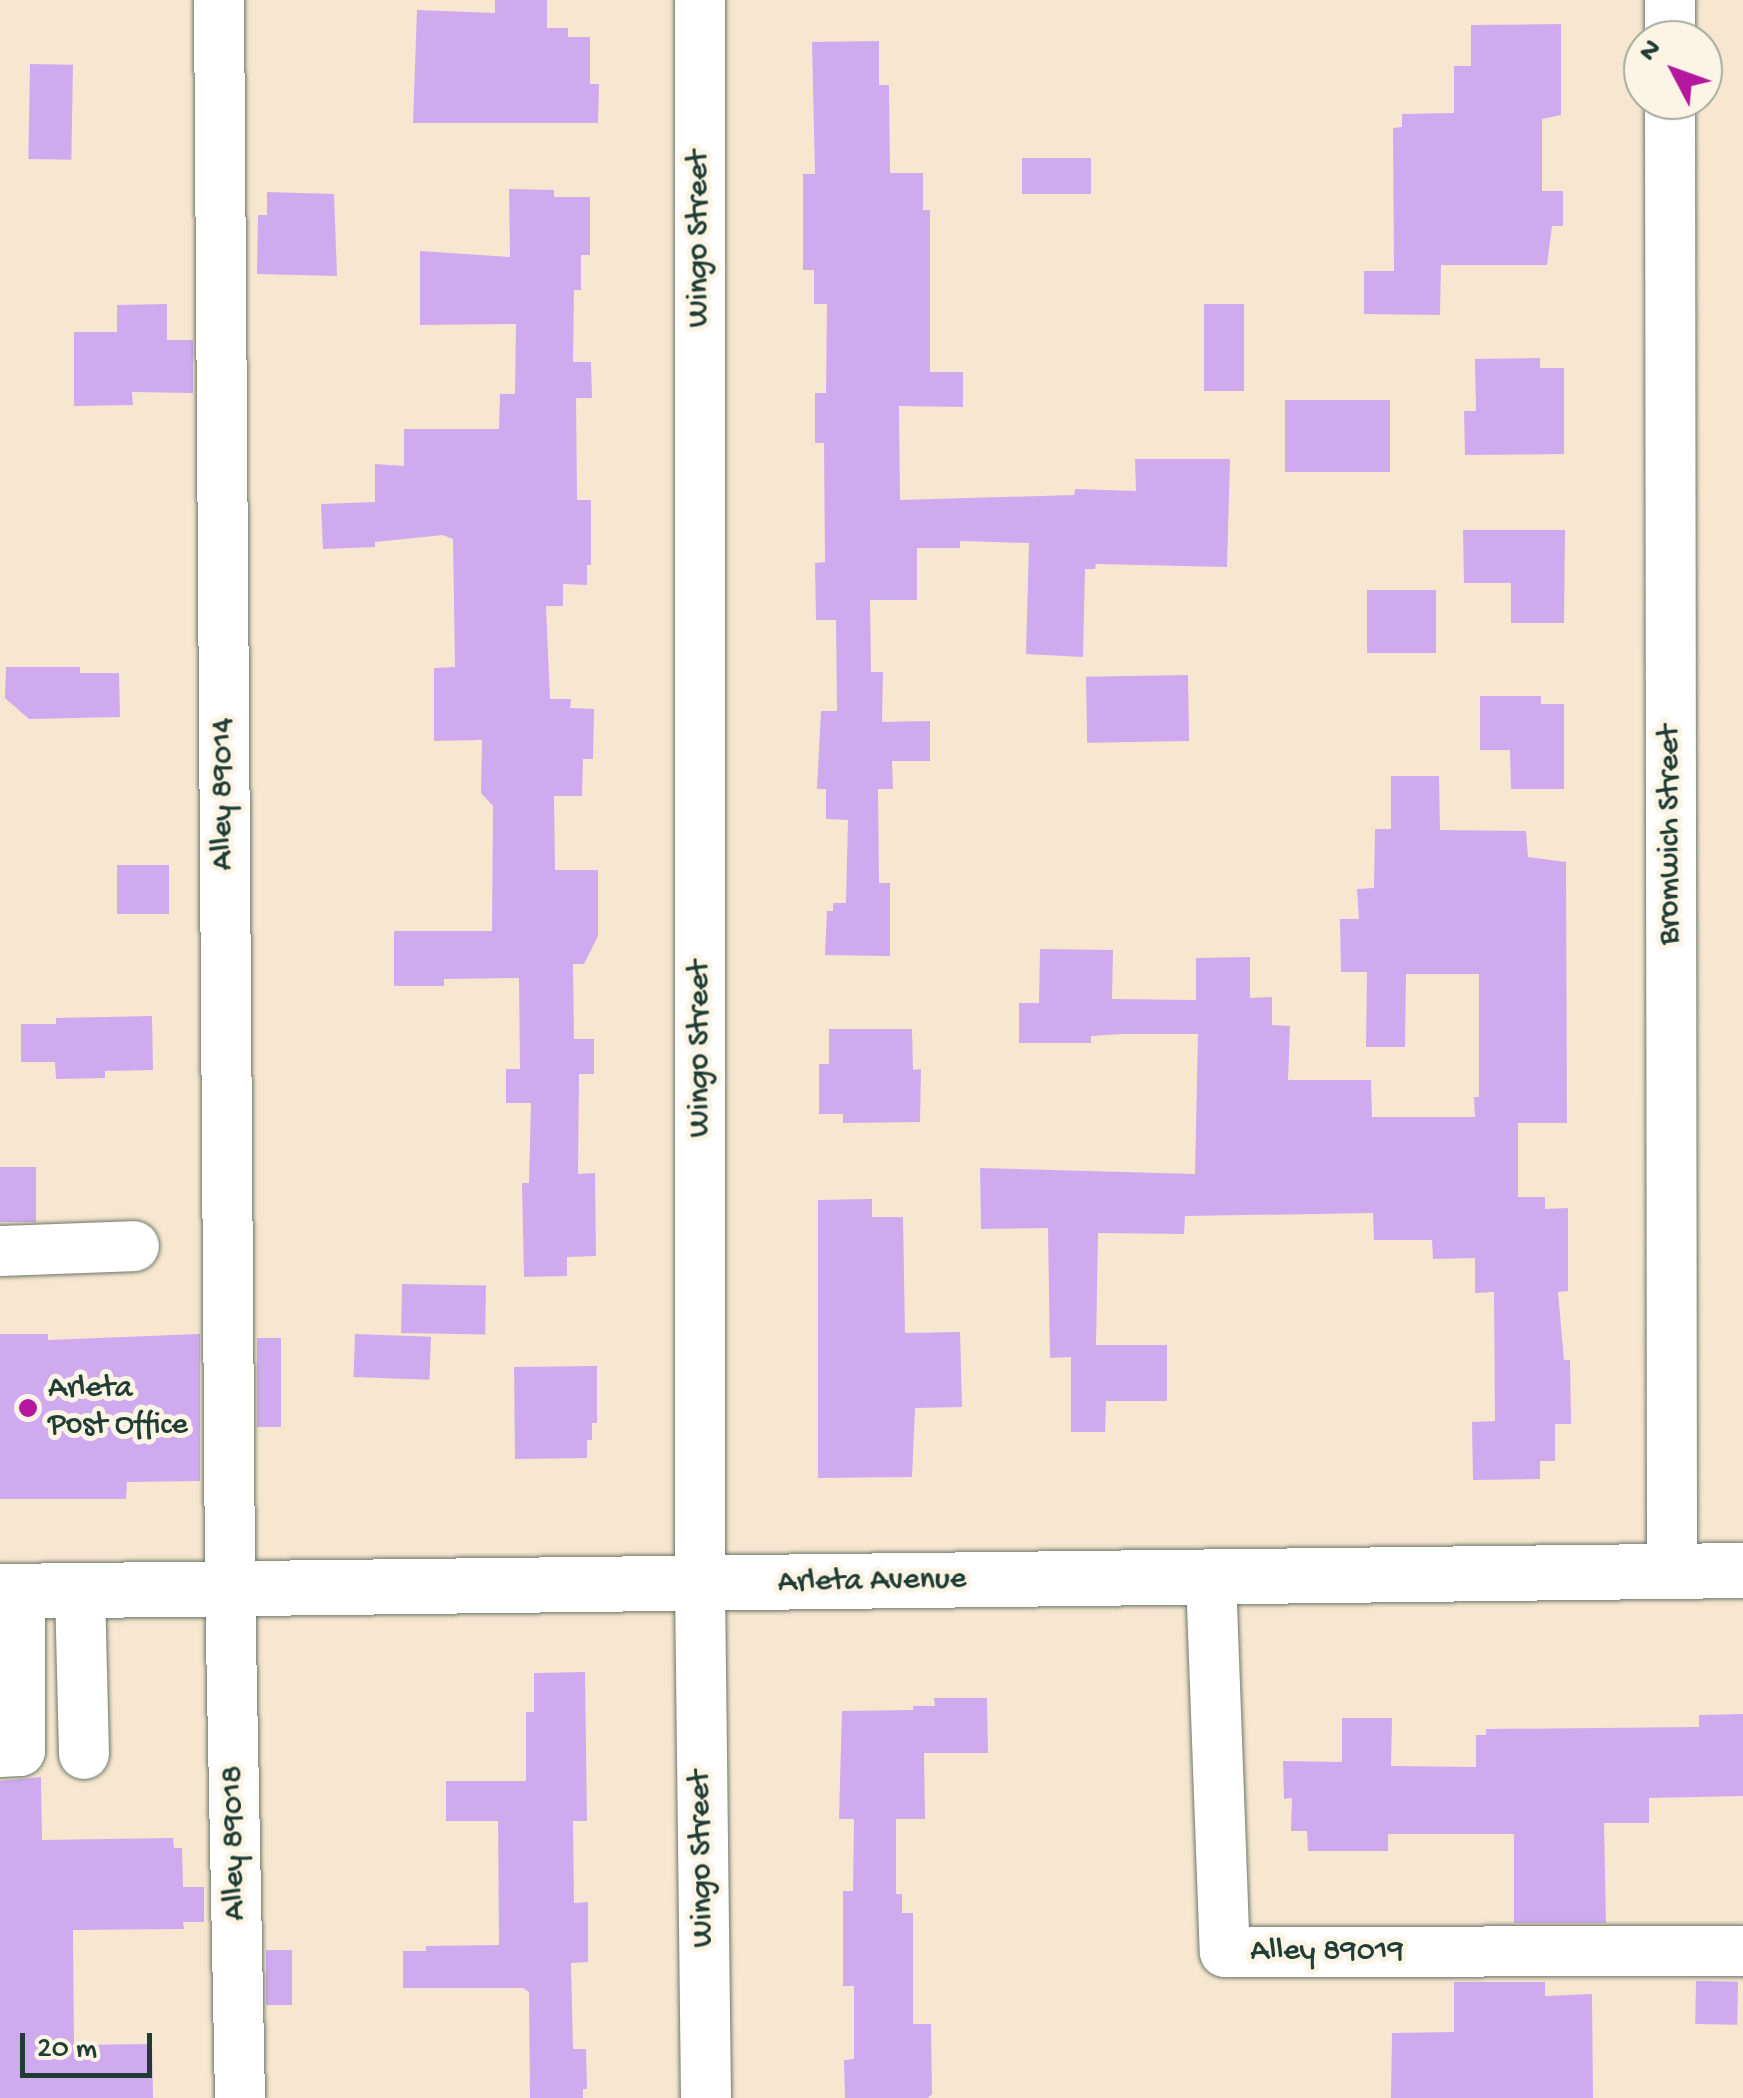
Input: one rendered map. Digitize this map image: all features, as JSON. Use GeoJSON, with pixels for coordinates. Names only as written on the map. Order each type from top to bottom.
{"type":"FeatureCollection","features":[{"type":"Feature","properties":{"kind":"main road","name":"Arleta Avenue"},"geometry":{"type":"LineString","coordinates":[[10,1592],[1743,1570]]}},
{"type":"Feature","properties":{"kind":"street","name":"Alley 89014"},"geometry":{"type":"LineString","coordinates":[[219,0],[230,1588]]}},
{"type":"Feature","properties":{"kind":"street","name":"Wingo Street"},"geometry":{"type":"LineString","coordinates":[[700,0],[700,1585],[706,2098]]}},
{"type":"Feature","properties":{"kind":"street","name":"Bromwich Street"},"geometry":{"type":"LineString","coordinates":[[1670,120],[1672,1570]]}},
{"type":"Feature","properties":{"kind":"street"},"geometry":{"type":"LineString","coordinates":[[0,1251],[134,1246]]}},
{"type":"Feature","properties":{"kind":"street","name":"Alley 89019"},"geometry":{"type":"LineString","coordinates":[[1211,1578],[1225,1952],[1743,1951]]}},
{"type":"Feature","properties":{"kind":"street","name":"Alley 89018"},"geometry":{"type":"LineString","coordinates":[[230,1588],[240,2098]]}},
{"type":"Feature","properties":{"kind":"street"},"geometry":{"type":"LineString","coordinates":[[80,1590],[84,1754]]}},
{"type":"Feature","properties":{"kind":"street"},"geometry":{"type":"LineString","coordinates":[[0,1752],[20,1751],[10,1592]]}},
{"type":"Feature","properties":{"kind":"building"},"geometry":{"type":"Polygon","coordinates":[[[495,0],[547,0],[547,28],[568,28],[568,37],[590,37],[590,84],[599,84],[598,123],[413,123],[417,10],[495,13],[495,0]]]}},
{"type":"Feature","properties":{"kind":"building"},"geometry":{"type":"Polygon","coordinates":[[[1561,24],[1561,115],[1542,119],[1542,191],[1563,191],[1563,226],[1552,226],[1547,265],[1441,265],[1440,315],[1364,314],[1364,271],[1394,271],[1393,128],[1402,127],[1402,114],[1454,113],[1454,66],[1471,66],[1471,25],[1561,24]]]}},
{"type":"Feature","properties":{"kind":"building"},"geometry":{"type":"Polygon","coordinates":[[[879,41],[879,85],[889,85],[890,173],[923,173],[923,210],[930,210],[930,372],[963,372],[963,407],[899,406],[900,500],[1074,495],[1075,489],[1136,491],[1135,459],[1230,459],[1227,567],[1096,564],[1095,569],[1085,569],[1083,657],[1026,654],[1029,543],[960,541],[960,548],[917,548],[917,600],[870,600],[871,672],[883,672],[882,722],[930,721],[930,761],[892,761],[893,789],[878,789],[879,883],[890,883],[890,956],[825,955],[827,911],[833,911],[833,903],[846,903],[848,820],[826,819],[826,789],[817,789],[821,711],[837,711],[836,620],[816,620],[815,563],[825,562],[824,443],[815,443],[815,393],[826,393],[827,304],[814,304],[814,270],[803,270],[803,174],[815,174],[812,42],[879,41]]]}},
{"type":"Feature","properties":{"kind":"building"},"geometry":{"type":"Polygon","coordinates":[[[30,64],[73,65],[71,160],[28,159],[30,64]]]}},
{"type":"Feature","properties":{"kind":"building"},"geometry":{"type":"Polygon","coordinates":[[[1022,158],[1091,158],[1091,194],[1022,194],[1022,158]]]}},
{"type":"Feature","properties":{"kind":"building"},"geometry":{"type":"Polygon","coordinates":[[[509,189],[554,190],[554,197],[590,197],[590,255],[581,255],[581,290],[574,290],[573,362],[591,362],[592,398],[576,398],[577,500],[591,500],[591,565],[587,565],[587,585],[563,584],[563,606],[546,606],[550,699],[571,699],[570,708],[594,709],[593,759],[583,759],[582,796],[554,796],[555,870],[598,870],[598,936],[584,964],[573,964],[574,1039],[594,1039],[594,1074],[579,1074],[578,1174],[595,1173],[596,1256],[567,1257],[567,1276],[524,1277],[522,1183],[529,1183],[531,1103],[506,1103],[506,1069],[520,1069],[519,978],[444,979],[444,986],[394,986],[394,931],[492,931],[493,806],[481,793],[482,740],[434,741],[434,668],[455,667],[453,539],[443,535],[375,542],[375,547],[323,549],[321,504],[375,502],[375,464],[404,466],[404,429],[499,429],[500,394],[515,394],[516,324],[420,325],[420,251],[510,257],[509,189]]]}},
{"type":"Feature","properties":{"kind":"building"},"geometry":{"type":"Polygon","coordinates":[[[267,192],[334,194],[337,276],[257,274],[258,215],[267,215],[267,192]]]}},
{"type":"Feature","properties":{"kind":"building"},"geometry":{"type":"Polygon","coordinates":[[[167,304],[167,340],[193,340],[193,393],[132,392],[133,405],[74,406],[74,332],[117,332],[117,305],[167,304]]]}},
{"type":"Feature","properties":{"kind":"building"},"geometry":{"type":"Polygon","coordinates":[[[1204,304],[1244,304],[1244,391],[1204,391],[1204,304]]]}},
{"type":"Feature","properties":{"kind":"building"},"geometry":{"type":"Polygon","coordinates":[[[1540,358],[1540,368],[1564,368],[1564,454],[1465,455],[1464,411],[1476,411],[1475,359],[1540,358]]]}},
{"type":"Feature","properties":{"kind":"building"},"geometry":{"type":"Polygon","coordinates":[[[1285,400],[1390,400],[1390,472],[1285,472],[1285,400]]]}},
{"type":"Feature","properties":{"kind":"building"},"geometry":{"type":"Polygon","coordinates":[[[1463,530],[1565,530],[1564,623],[1511,623],[1511,583],[1464,583],[1463,530]]]}},
{"type":"Feature","properties":{"kind":"building"},"geometry":{"type":"Polygon","coordinates":[[[1367,590],[1436,590],[1436,653],[1367,653],[1367,590]]]}},
{"type":"Feature","properties":{"kind":"building"},"geometry":{"type":"Polygon","coordinates":[[[6,667],[80,667],[80,673],[119,673],[120,717],[29,719],[5,698],[6,667]]]}},
{"type":"Feature","properties":{"kind":"building"},"geometry":{"type":"Polygon","coordinates":[[[1188,675],[1189,741],[1087,743],[1086,677],[1188,675]]]}},
{"type":"Feature","properties":{"kind":"building"},"geometry":{"type":"Polygon","coordinates":[[[1480,696],[1541,696],[1541,704],[1564,704],[1564,789],[1511,789],[1510,750],[1480,750],[1480,696]]]}},
{"type":"Feature","properties":{"kind":"building"},"geometry":{"type":"Polygon","coordinates":[[[1391,776],[1439,776],[1440,830],[1526,831],[1528,857],[1566,862],[1567,1123],[1518,1123],[1518,1197],[1545,1197],[1545,1209],[1568,1208],[1568,1291],[1558,1292],[1564,1360],[1570,1360],[1571,1424],[1555,1424],[1555,1461],[1540,1461],[1540,1479],[1473,1480],[1472,1422],[1495,1421],[1494,1292],[1475,1293],[1475,1258],[1433,1259],[1432,1240],[1374,1240],[1373,1213],[1185,1216],[1184,1234],[1098,1233],[1096,1345],[1167,1345],[1167,1401],[1106,1401],[1105,1432],[1071,1432],[1071,1357],[1050,1358],[1048,1228],[981,1229],[980,1168],[1195,1174],[1198,1034],[1122,1034],[1091,1036],[1091,1043],[1019,1043],[1019,1003],[1039,1003],[1040,949],[1113,950],[1112,999],[1196,1000],[1196,958],[1250,957],[1250,998],[1272,997],[1272,1025],[1290,1026],[1288,1080],[1371,1080],[1372,1117],[1475,1117],[1474,1097],[1479,1097],[1479,974],[1406,974],[1405,1047],[1366,1047],[1367,972],[1341,972],[1340,919],[1359,919],[1357,889],[1374,888],[1375,829],[1391,829],[1391,776]]]}},
{"type":"Feature","properties":{"kind":"building"},"geometry":{"type":"Polygon","coordinates":[[[117,865],[169,865],[169,914],[117,914],[117,865]]]}},
{"type":"Feature","properties":{"kind":"building"},"geometry":{"type":"Polygon","coordinates":[[[152,1016],[153,1070],[105,1071],[105,1078],[56,1079],[55,1062],[21,1062],[21,1024],[56,1024],[56,1018],[152,1016]]]}},
{"type":"Feature","properties":{"kind":"building"},"geometry":{"type":"Polygon","coordinates":[[[829,1029],[912,1029],[913,1070],[921,1069],[920,1122],[843,1123],[843,1114],[819,1114],[819,1064],[829,1064],[829,1029]]]}},
{"type":"Feature","properties":{"kind":"building"},"geometry":{"type":"Polygon","coordinates":[[[0,1167],[36,1167],[36,1222],[0,1222],[0,1167]]]}},
{"type":"Feature","properties":{"kind":"building"},"geometry":{"type":"Polygon","coordinates":[[[872,1199],[872,1217],[903,1217],[905,1333],[960,1332],[962,1407],[915,1408],[912,1477],[818,1478],[818,1200],[872,1199]]]}},
{"type":"Feature","properties":{"kind":"building"},"geometry":{"type":"Polygon","coordinates":[[[402,1284],[486,1285],[485,1334],[401,1333],[402,1284]]]}},
{"type":"Feature","properties":{"kind":"building"},"geometry":{"type":"Polygon","coordinates":[[[0,1334],[48,1334],[48,1340],[200,1334],[200,1481],[127,1482],[126,1499],[0,1499],[0,1334]]]}},
{"type":"Feature","properties":{"kind":"building"},"geometry":{"type":"Polygon","coordinates":[[[355,1334],[431,1337],[429,1380],[353,1377],[355,1334]]]}},
{"type":"Feature","properties":{"kind":"building"},"geometry":{"type":"Polygon","coordinates":[[[257,1338],[281,1338],[281,1427],[257,1427],[257,1338]]]}},
{"type":"Feature","properties":{"kind":"building"},"geometry":{"type":"Polygon","coordinates":[[[597,1366],[597,1423],[592,1423],[592,1440],[587,1440],[587,1458],[515,1459],[514,1367],[597,1366]]]}},
{"type":"Feature","properties":{"kind":"building"},"geometry":{"type":"Polygon","coordinates":[[[585,1672],[587,1821],[573,1821],[574,1903],[588,1902],[588,1962],[571,1963],[573,2049],[586,2049],[587,2089],[583,2089],[583,2098],[530,2098],[529,1992],[523,1988],[403,1988],[403,1951],[426,1951],[426,1946],[499,1945],[498,1821],[446,1821],[446,1781],[526,1781],[526,1712],[534,1712],[534,1673],[585,1672]]]}},
{"type":"Feature","properties":{"kind":"building"},"geometry":{"type":"Polygon","coordinates":[[[934,1698],[987,1698],[988,1753],[924,1753],[925,1819],[896,1819],[896,1894],[902,1894],[902,1913],[913,1913],[913,2024],[931,2024],[932,2094],[928,2098],[845,2098],[844,2060],[854,2059],[854,1986],[843,1986],[843,1891],[853,1891],[854,1819],[839,1819],[842,1711],[913,1710],[913,1706],[935,1706],[934,1698]]]}},
{"type":"Feature","properties":{"kind":"building"},"geometry":{"type":"Polygon","coordinates":[[[1743,1714],[1743,1796],[1649,1798],[1649,1823],[1604,1823],[1606,1923],[1514,1923],[1514,1834],[1388,1834],[1388,1851],[1308,1851],[1307,1831],[1291,1831],[1292,1798],[1284,1799],[1283,1761],[1342,1762],[1342,1718],[1392,1718],[1391,1766],[1476,1767],[1476,1735],[1486,1735],[1486,1729],[1699,1727],[1699,1715],[1743,1714]]]}},
{"type":"Feature","properties":{"kind":"building"},"geometry":{"type":"Polygon","coordinates":[[[41,1777],[42,1840],[173,1838],[174,1848],[182,1848],[183,1887],[204,1887],[204,1922],[183,1922],[184,1929],[73,1930],[74,2045],[152,2044],[153,2098],[0,2098],[0,1781],[41,1777]]]}},
{"type":"Feature","properties":{"kind":"building"},"geometry":{"type":"Polygon","coordinates":[[[266,1950],[292,1950],[292,2005],[266,2005],[266,1950]]]}},
{"type":"Feature","properties":{"kind":"building"},"geometry":{"type":"Polygon","coordinates":[[[1696,1981],[1738,1982],[1737,2025],[1695,2024],[1696,1981]]]}},
{"type":"Feature","properties":{"kind":"building"},"geometry":{"type":"Polygon","coordinates":[[[1454,1982],[1545,1982],[1545,1996],[1592,1994],[1593,2098],[1391,2098],[1392,2033],[1454,2032],[1454,1982]]]}},
{"type":"Feature","properties":{"kind":"place","name":"Arleta Post Office"},"geometry":{"type":"Point","coordinates":[28,1408]}}]}
